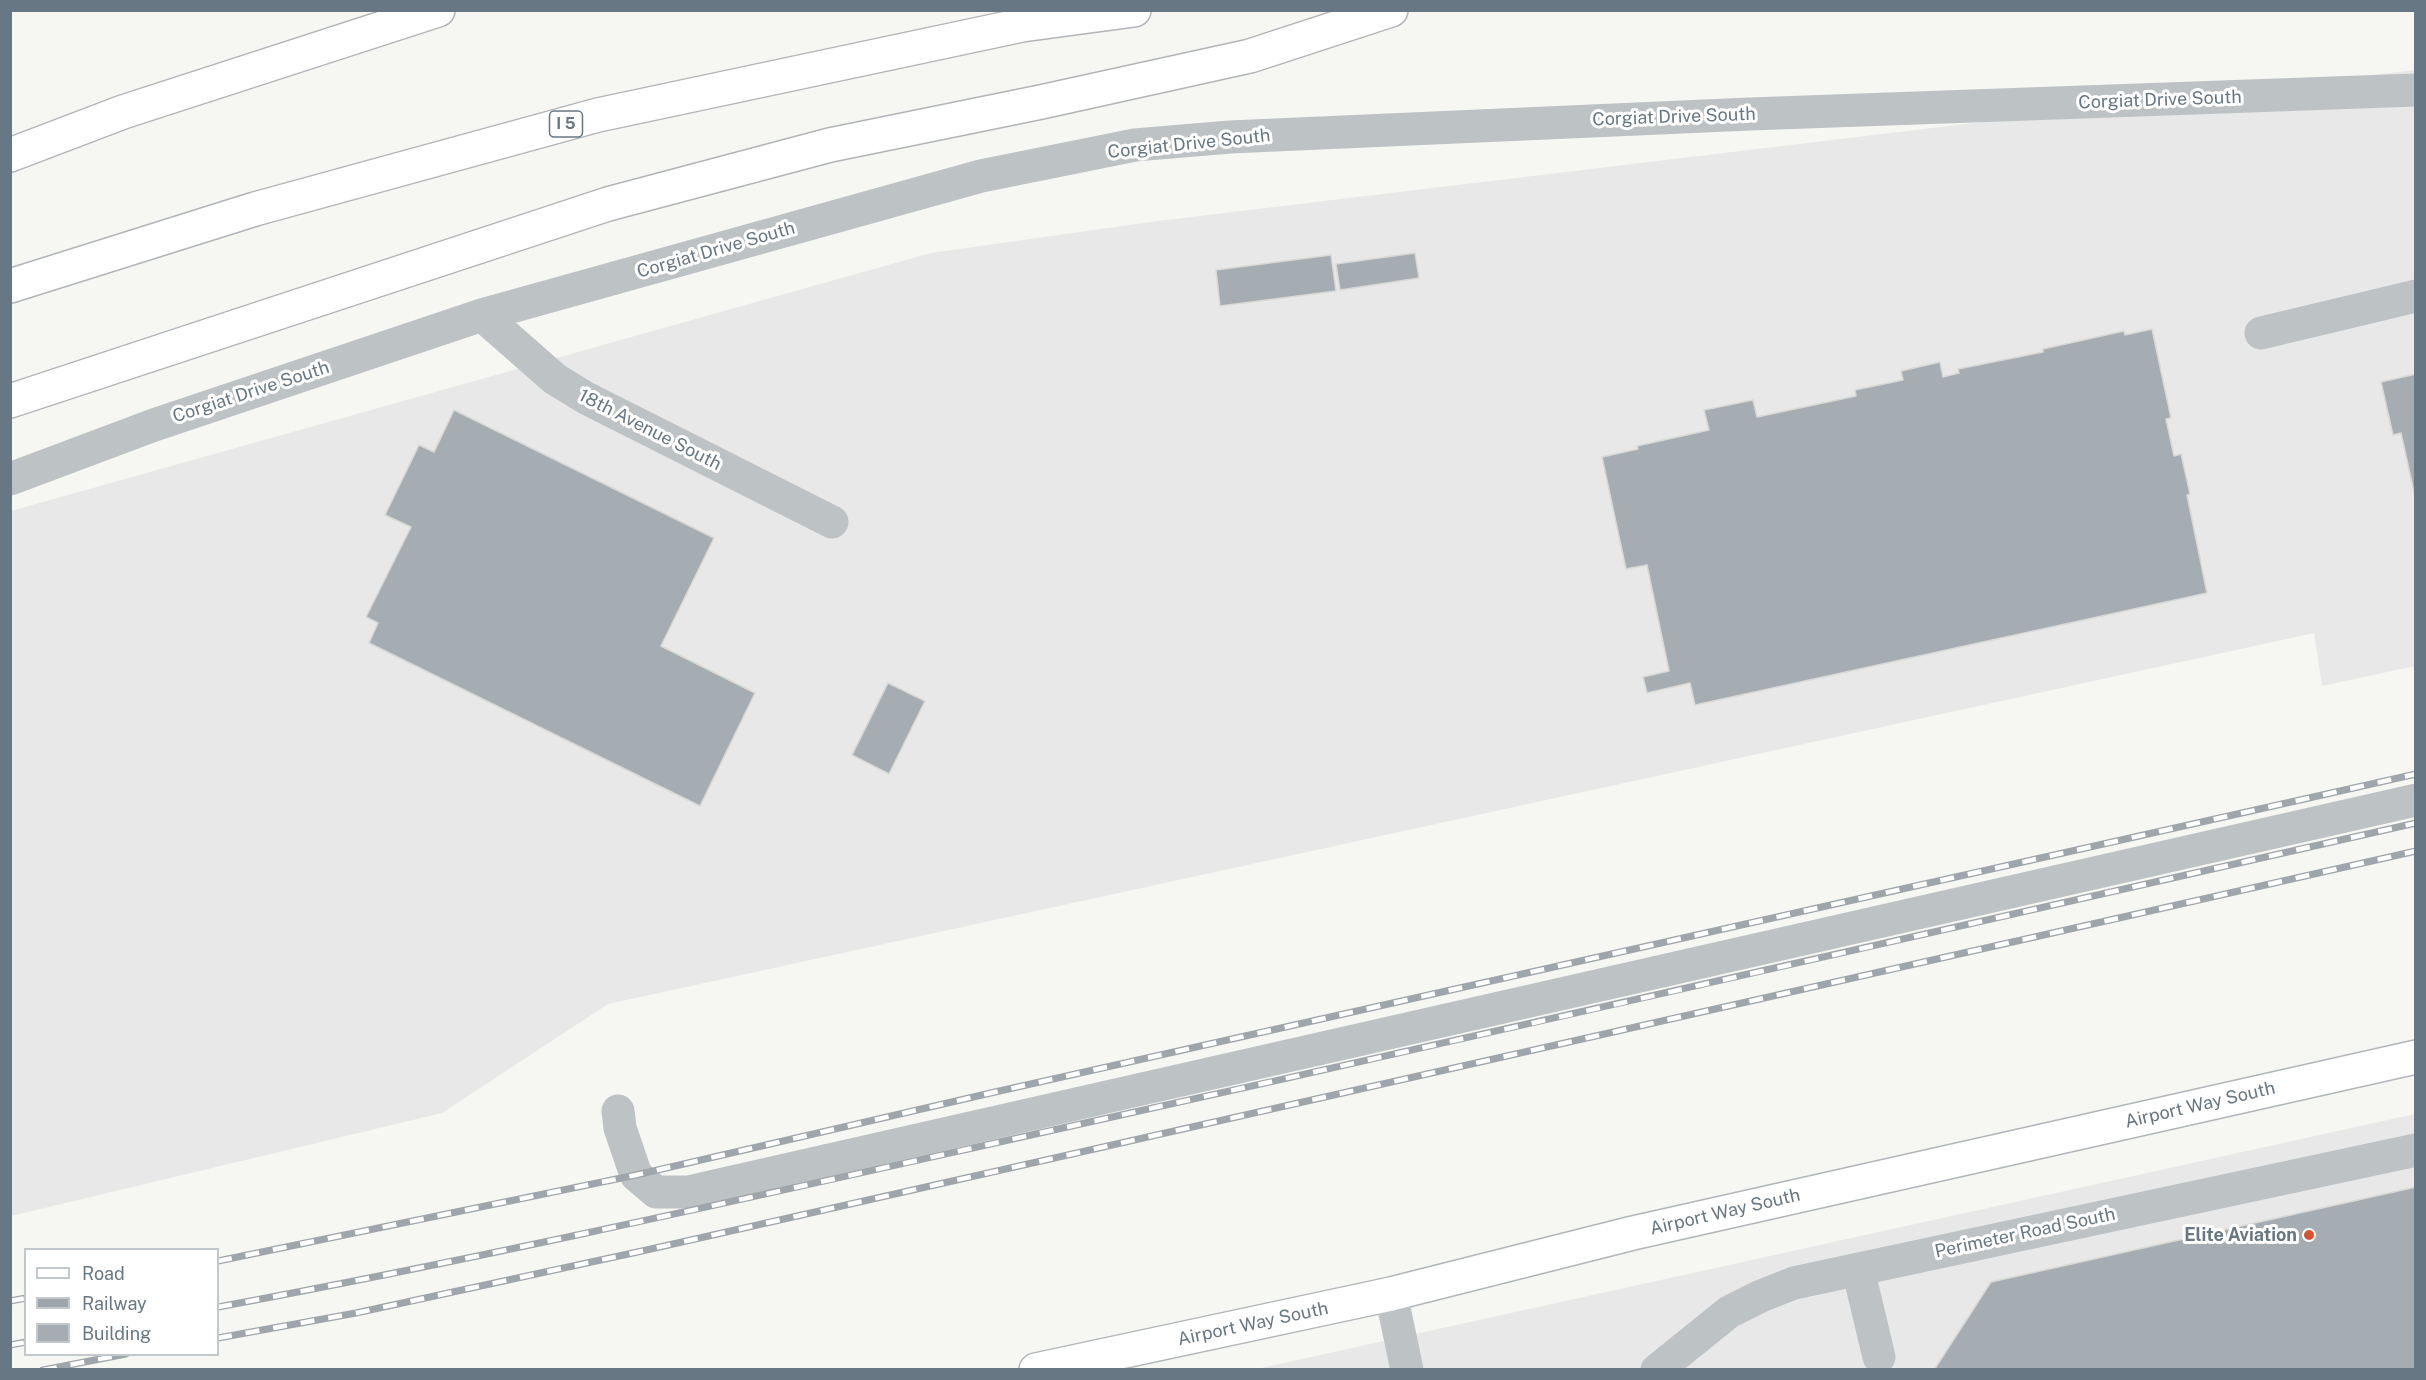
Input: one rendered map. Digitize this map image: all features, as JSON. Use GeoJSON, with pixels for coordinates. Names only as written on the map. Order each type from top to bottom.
{"type":"FeatureCollection","features":[{"type":"Feature","properties":{"kind":"main road"},"geometry":{"type":"LineString","coordinates":[[10,155],[123,112],[438,10]]}},
{"type":"Feature","properties":{"kind":"main road","name":"I 5"},"geometry":{"type":"LineString","coordinates":[[10,286],[255,209],[598,115],[1022,25],[1134,10]]}},
{"type":"Feature","properties":{"kind":"main road"},"geometry":{"type":"LineString","coordinates":[[10,400],[608,204],[830,145],[1250,56],[1391,10]]}},
{"type":"Feature","properties":{"kind":"main road","name":"Airport Way South"},"geometry":{"type":"LineString","coordinates":[[1036,1370],[1391,1294],[1645,1230],[2415,1057]]}},
{"type":"Feature","properties":{"kind":"street","name":"Corgiat Drive South"},"geometry":{"type":"LineString","coordinates":[[10,479],[154,425],[482,315],[981,176],[1135,145],[1230,137],[1738,114],[2415,90]]}},
{"type":"Feature","properties":{"kind":"street"},"geometry":{"type":"LineString","coordinates":[[2261,333],[2415,296]]}},
{"type":"Feature","properties":{"kind":"street","name":"18th Avenue South"},"geometry":{"type":"LineString","coordinates":[[482,315],[555,379],[586,398],[832,522]]}},
{"type":"Feature","properties":{"kind":"street"},"geometry":{"type":"LineString","coordinates":[[618,1111],[620,1128],[636,1176],[656,1192],[688,1192],[2415,800]]}},
{"type":"Feature","properties":{"kind":"street","name":"Perimeter Road South"},"geometry":{"type":"LineString","coordinates":[[1657,1370],[1730,1312],[1794,1283],[2415,1150]]}},
{"type":"Feature","properties":{"kind":"street"},"geometry":{"type":"LineString","coordinates":[[1858,1269],[1879,1357]]}},
{"type":"Feature","properties":{"kind":"street"},"geometry":{"type":"LineString","coordinates":[[1391,1294],[1407,1370]]}},
{"type":"Feature","properties":{"kind":"shaded area"},"geometry":{"type":"Polygon","coordinates":[[[2415,70],[2415,666],[2322,686],[2314,633],[608,1004],[442,1113],[11,1216],[11,511],[931,253],[1158,221],[2415,70]]]}},
{"type":"Feature","properties":{"kind":"shaded area"},"geometry":{"type":"Polygon","coordinates":[[[2415,1114],[2415,1369],[1252,1370],[1452,1326],[2415,1114]]]}},
{"type":"Feature","properties":{"kind":"building"},"geometry":{"type":"Polygon","coordinates":[[[1415,253],[1419,278],[1340,290],[1336,264],[1415,253]]]}},
{"type":"Feature","properties":{"kind":"building"},"geometry":{"type":"Polygon","coordinates":[[[1331,255],[1336,291],[1220,306],[1216,270],[1331,255]]]}},
{"type":"Feature","properties":{"kind":"building"},"geometry":{"type":"Polygon","coordinates":[[[2152,329],[2171,418],[2166,419],[2174,456],[2181,454],[2207,593],[1695,705],[1690,683],[1647,693],[1643,677],[1669,671],[1647,565],[1626,569],[1602,457],[1638,449],[1637,446],[1709,430],[1704,410],[1753,400],[1757,417],[1856,396],[1855,390],[1903,380],[1901,371],[1940,362],[1943,377],[1959,373],[1958,369],[2043,352],[2043,349],[2124,331],[2125,335],[2152,329]]]}},
{"type":"Feature","properties":{"kind":"building"},"geometry":{"type":"Polygon","coordinates":[[[2416,374],[2416,501],[2401,433],[2393,435],[2381,382],[2416,374]]]}},
{"type":"Feature","properties":{"kind":"building"},"geometry":{"type":"Polygon","coordinates":[[[454,410],[714,538],[661,646],[755,693],[700,806],[369,643],[378,623],[366,617],[411,527],[385,515],[419,445],[434,452],[454,410]]]}},
{"type":"Feature","properties":{"kind":"building"},"geometry":{"type":"Polygon","coordinates":[[[888,683],[925,701],[889,774],[852,755],[888,683]]]}},
{"type":"Feature","properties":{"kind":"building","name":"Elite Aviation"},"geometry":{"type":"Polygon","coordinates":[[[2416,1187],[2416,1370],[1934,1370],[1991,1282],[2416,1187]]]}},
{"type":"Feature","properties":{"kind":"railway"},"geometry":{"type":"LineString","coordinates":[[219,1261],[636,1175],[995,1092],[2416,774]]}},
{"type":"Feature","properties":{"kind":"railway"},"geometry":{"type":"LineString","coordinates":[[219,1307],[429,1266],[744,1199],[2416,823]]}},
{"type":"Feature","properties":{"kind":"railway"},"geometry":{"type":"LineString","coordinates":[[219,1338],[356,1313],[642,1251],[2416,851]]}},
{"type":"Feature","properties":{"kind":"railway"},"geometry":{"type":"LineString","coordinates":[[10,1301],[24,1298]]}},
{"type":"Feature","properties":{"kind":"railway"},"geometry":{"type":"LineString","coordinates":[[10,1345],[24,1342]]}},
{"type":"Feature","properties":{"kind":"railway"},"geometry":{"type":"LineString","coordinates":[[43,1370],[116,1356]]}},
{"type":"Feature","properties":{"kind":"place","name":"Elite Aviation"},"geometry":{"type":"Point","coordinates":[2309,1235]}}]}
